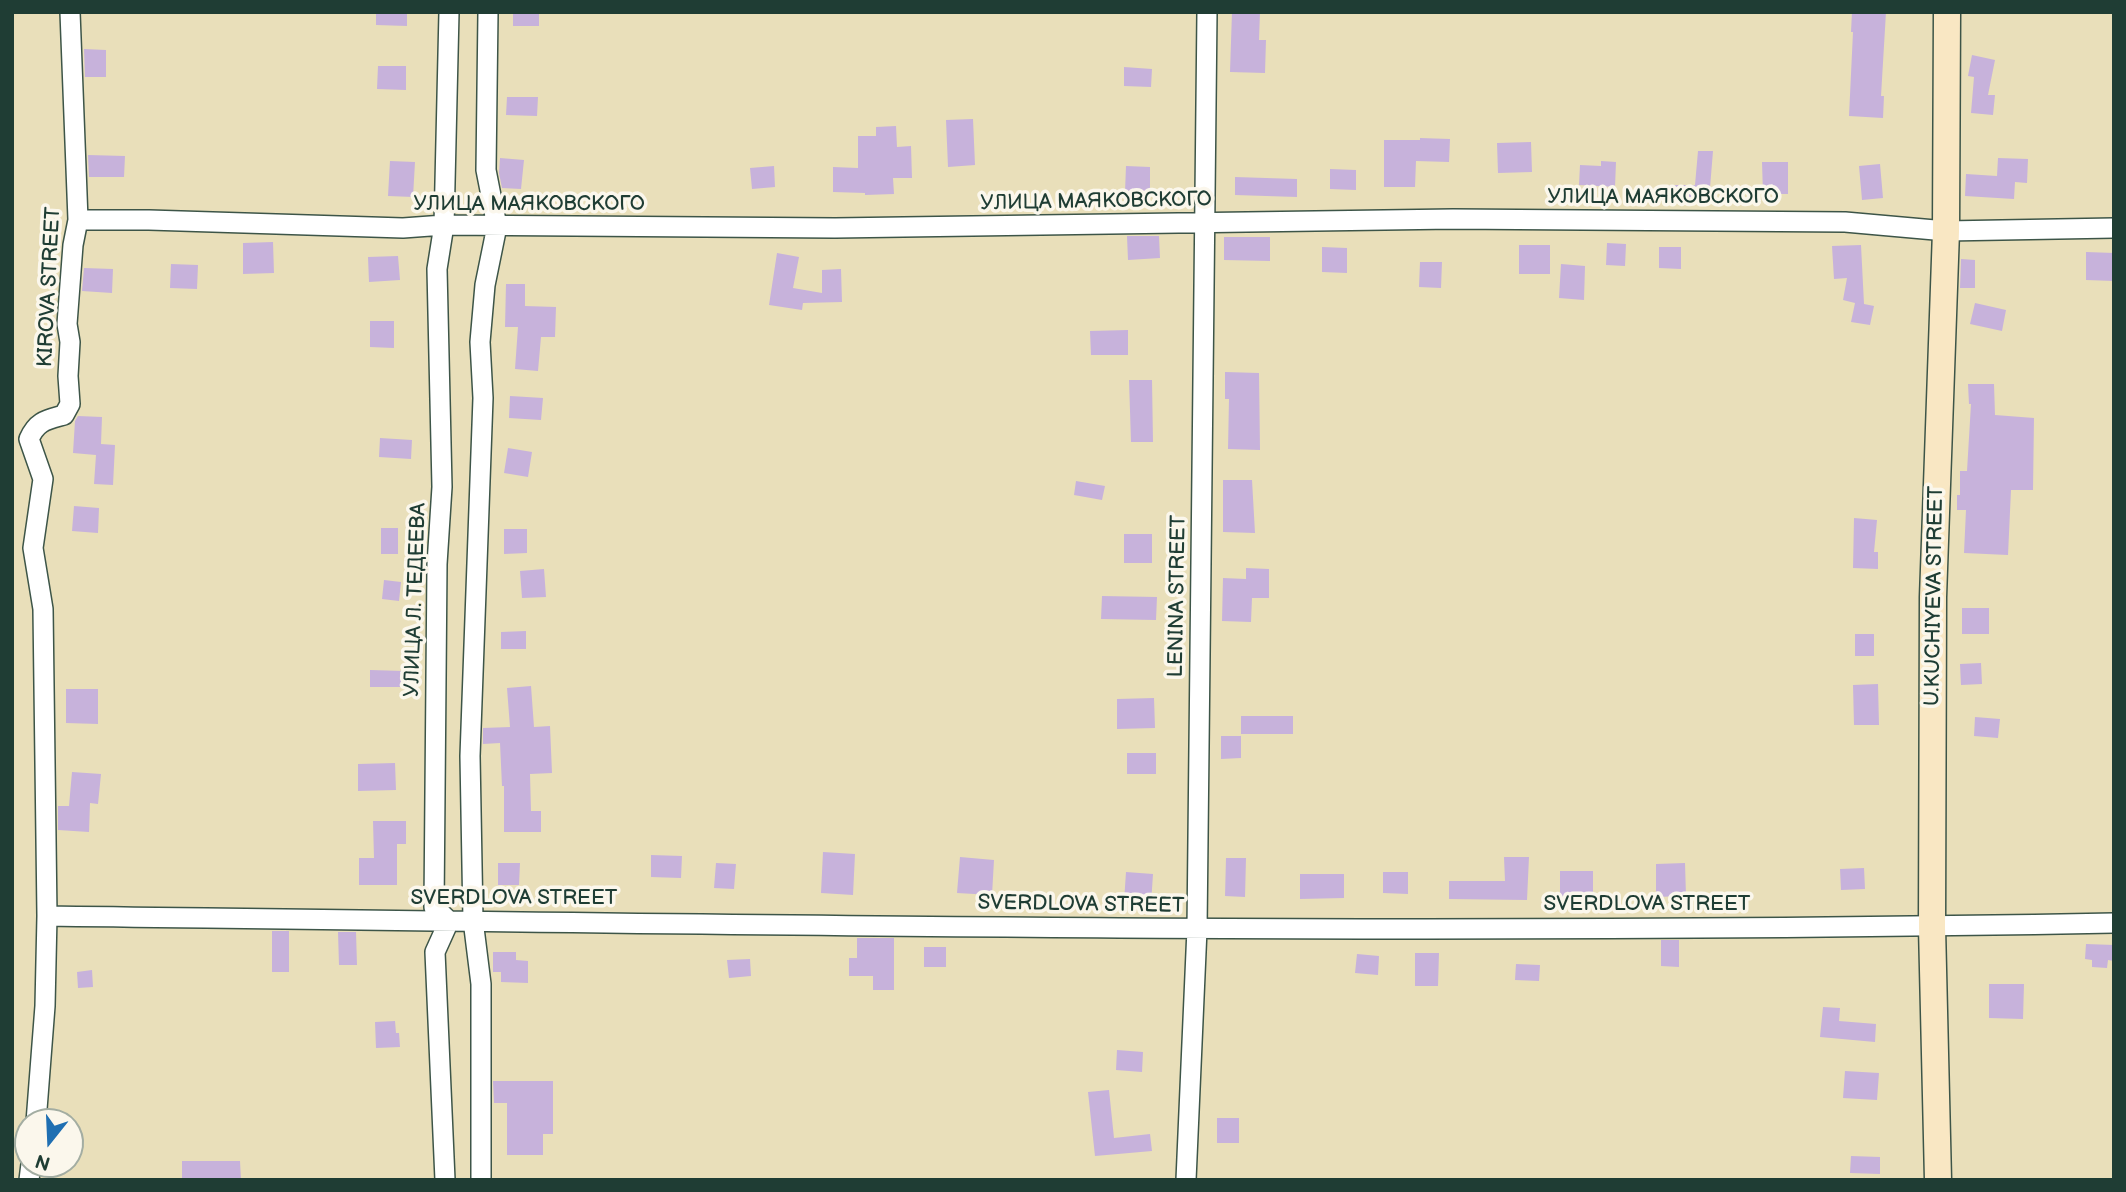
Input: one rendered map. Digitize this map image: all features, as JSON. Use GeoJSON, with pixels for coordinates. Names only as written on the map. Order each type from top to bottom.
{"type":"FeatureCollection","features":[{"type":"Feature","properties":{"kind":"street","name":"KIROVA STREET"},"geometry":{"type":"LineString","coordinates":[[37,1108],[45,1006],[47,916],[43,609],[33,548],[43,479],[29,439],[34,426],[64,415],[70,404],[70,342],[67,324],[73,245],[78,220],[70,12]]}},
{"type":"Feature","properties":{"kind":"street","name":"УЛИЦА Л. ТЕДЕЕВА"},"geometry":{"type":"LineString","coordinates":[[449,12],[444,225],[437,269],[442,487],[437,564],[434,907],[449,921]]}},
{"type":"Feature","properties":{"kind":"street"},"geometry":{"type":"LineString","coordinates":[[481,1180],[481,984],[474,920],[470,756],[483,398],[480,342],[485,285],[497,226],[486,170],[488,12]]}},
{"type":"Feature","properties":{"kind":"street","name":"LENINA STREET"},"geometry":{"type":"LineString","coordinates":[[1186,1180],[1197,929],[1207,12]]}},
{"type":"Feature","properties":{"kind":"street","name":"U.KUCHIYEVA STREET"},"geometry":{"type":"LineString","coordinates":[[1938,1180],[1932,927],[1933,597],[1946,231],[1947,12]]}},
{"type":"Feature","properties":{"kind":"street","name":"УЛИЦА МАЯКОВСКОГО"},"geometry":{"type":"LineString","coordinates":[[78,220],[403,228],[444,225],[835,228],[1453,219],[1845,222],[1946,231],[2114,228]]}},
{"type":"Feature","properties":{"kind":"street","name":"SVERDLOVA STREET"},"geometry":{"type":"LineString","coordinates":[[47,916],[1197,929],[1932,927],[2114,923]]}},
{"type":"Feature","properties":{"kind":"street"},"geometry":{"type":"LineString","coordinates":[[445,1180],[435,952],[449,921]]}},
{"type":"Feature","properties":{"kind":"building"},"geometry":{"type":"Polygon","coordinates":[[[376,12],[407,12],[407,26],[376,25],[376,12]]]}},
{"type":"Feature","properties":{"kind":"building"},"geometry":{"type":"Polygon","coordinates":[[[513,12],[539,12],[539,26],[513,26],[513,12]]]}},
{"type":"Feature","properties":{"kind":"building"},"geometry":{"type":"Polygon","coordinates":[[[1232,12],[1260,12],[1259,40],[1266,40],[1265,73],[1230,72],[1232,12]]]}},
{"type":"Feature","properties":{"kind":"building"},"geometry":{"type":"Polygon","coordinates":[[[1852,12],[1886,12],[1881,96],[1884,96],[1883,118],[1849,116],[1852,12]]]}},
{"type":"Feature","properties":{"kind":"building"},"geometry":{"type":"Polygon","coordinates":[[[84,49],[106,50],[106,77],[85,77],[84,49]]]}},
{"type":"Feature","properties":{"kind":"building"},"geometry":{"type":"Polygon","coordinates":[[[1972,55],[1995,60],[1988,95],[1995,95],[1993,115],[1971,113],[1974,77],[1968,76],[1972,55]]]}},
{"type":"Feature","properties":{"kind":"building"},"geometry":{"type":"Polygon","coordinates":[[[378,66],[406,66],[406,90],[377,89],[378,66]]]}},
{"type":"Feature","properties":{"kind":"building"},"geometry":{"type":"Polygon","coordinates":[[[1124,67],[1152,69],[1151,87],[1124,86],[1124,67]]]}},
{"type":"Feature","properties":{"kind":"building"},"geometry":{"type":"Polygon","coordinates":[[[507,97],[538,97],[537,116],[506,115],[507,97]]]}},
{"type":"Feature","properties":{"kind":"building"},"geometry":{"type":"Polygon","coordinates":[[[973,119],[975,165],[948,167],[946,120],[973,119]]]}},
{"type":"Feature","properties":{"kind":"building"},"geometry":{"type":"Polygon","coordinates":[[[896,126],[897,147],[911,146],[912,178],[893,178],[894,194],[833,192],[833,167],[858,168],[858,136],[876,136],[876,127],[896,126]]]}},
{"type":"Feature","properties":{"kind":"building"},"geometry":{"type":"Polygon","coordinates":[[[1450,139],[1449,162],[1416,161],[1415,187],[1384,187],[1384,140],[1450,139]]]}},
{"type":"Feature","properties":{"kind":"building"},"geometry":{"type":"Polygon","coordinates":[[[1531,142],[1532,172],[1498,173],[1497,143],[1531,142]]]}},
{"type":"Feature","properties":{"kind":"building"},"geometry":{"type":"Polygon","coordinates":[[[1698,151],[1713,151],[1709,200],[1668,199],[1668,185],[1695,185],[1698,151]]]}},
{"type":"Feature","properties":{"kind":"building"},"geometry":{"type":"Polygon","coordinates":[[[88,155],[125,156],[124,177],[89,177],[88,155]]]}},
{"type":"Feature","properties":{"kind":"building"},"geometry":{"type":"Polygon","coordinates":[[[500,158],[524,160],[521,189],[502,188],[500,158]]]}},
{"type":"Feature","properties":{"kind":"building"},"geometry":{"type":"Polygon","coordinates":[[[1998,158],[2028,159],[2027,183],[2015,182],[2014,199],[1965,196],[1966,174],[1997,176],[1998,158]]]}},
{"type":"Feature","properties":{"kind":"building"},"geometry":{"type":"Polygon","coordinates":[[[390,161],[415,162],[413,197],[388,196],[390,161]]]}},
{"type":"Feature","properties":{"kind":"building"},"geometry":{"type":"Polygon","coordinates":[[[1601,161],[1616,162],[1615,187],[1579,185],[1580,165],[1601,166],[1601,161]]]}},
{"type":"Feature","properties":{"kind":"building"},"geometry":{"type":"Polygon","coordinates":[[[1762,162],[1788,162],[1788,194],[1763,194],[1762,162]]]}},
{"type":"Feature","properties":{"kind":"building"},"geometry":{"type":"Polygon","coordinates":[[[1880,164],[1883,198],[1862,200],[1859,166],[1880,164]]]}},
{"type":"Feature","properties":{"kind":"building"},"geometry":{"type":"Polygon","coordinates":[[[774,166],[775,187],[752,189],[750,168],[774,166]]]}},
{"type":"Feature","properties":{"kind":"building"},"geometry":{"type":"Polygon","coordinates":[[[1126,166],[1150,167],[1150,193],[1125,192],[1126,166]]]}},
{"type":"Feature","properties":{"kind":"building"},"geometry":{"type":"Polygon","coordinates":[[[1330,169],[1356,170],[1356,190],[1330,189],[1330,169]]]}},
{"type":"Feature","properties":{"kind":"building"},"geometry":{"type":"Polygon","coordinates":[[[1235,177],[1297,179],[1297,197],[1235,195],[1235,177]]]}},
{"type":"Feature","properties":{"kind":"building"},"geometry":{"type":"Polygon","coordinates":[[[1127,236],[1159,236],[1160,258],[1128,260],[1127,236]]]}},
{"type":"Feature","properties":{"kind":"building"},"geometry":{"type":"Polygon","coordinates":[[[1224,237],[1270,237],[1270,261],[1224,260],[1224,237]]]}},
{"type":"Feature","properties":{"kind":"building"},"geometry":{"type":"Polygon","coordinates":[[[273,242],[274,273],[243,274],[243,243],[273,242]]]}},
{"type":"Feature","properties":{"kind":"building"},"geometry":{"type":"Polygon","coordinates":[[[1607,243],[1626,244],[1625,266],[1606,265],[1607,243]]]}},
{"type":"Feature","properties":{"kind":"building"},"geometry":{"type":"Polygon","coordinates":[[[1519,245],[1550,245],[1550,274],[1519,274],[1519,245]]]}},
{"type":"Feature","properties":{"kind":"building"},"geometry":{"type":"Polygon","coordinates":[[[1861,245],[1864,304],[1874,306],[1870,325],[1851,322],[1855,303],[1843,300],[1847,278],[1834,279],[1832,246],[1861,245]]]}},
{"type":"Feature","properties":{"kind":"building"},"geometry":{"type":"Polygon","coordinates":[[[1322,247],[1347,248],[1347,273],[1322,272],[1322,247]]]}},
{"type":"Feature","properties":{"kind":"building"},"geometry":{"type":"Polygon","coordinates":[[[1659,247],[1681,247],[1681,269],[1659,268],[1659,247]]]}},
{"type":"Feature","properties":{"kind":"building"},"geometry":{"type":"Polygon","coordinates":[[[2086,252],[2114,253],[2114,281],[2086,280],[2086,252]]]}},
{"type":"Feature","properties":{"kind":"building"},"geometry":{"type":"Polygon","coordinates":[[[777,253],[799,257],[793,288],[822,293],[822,270],[841,269],[842,302],[803,303],[802,310],[769,305],[777,253]]]}},
{"type":"Feature","properties":{"kind":"building"},"geometry":{"type":"Polygon","coordinates":[[[398,256],[400,280],[369,282],[368,257],[398,256]]]}},
{"type":"Feature","properties":{"kind":"building"},"geometry":{"type":"Polygon","coordinates":[[[1961,259],[1975,260],[1975,288],[1960,288],[1961,259]]]}},
{"type":"Feature","properties":{"kind":"building"},"geometry":{"type":"Polygon","coordinates":[[[1420,262],[1442,262],[1441,288],[1419,287],[1420,262]]]}},
{"type":"Feature","properties":{"kind":"building"},"geometry":{"type":"Polygon","coordinates":[[[171,264],[198,265],[197,289],[170,288],[171,264]]]}},
{"type":"Feature","properties":{"kind":"building"},"geometry":{"type":"Polygon","coordinates":[[[1561,264],[1585,266],[1584,300],[1559,298],[1561,264]]]}},
{"type":"Feature","properties":{"kind":"building"},"geometry":{"type":"Polygon","coordinates":[[[84,268],[113,269],[112,293],[82,291],[84,268]]]}},
{"type":"Feature","properties":{"kind":"building"},"geometry":{"type":"Polygon","coordinates":[[[506,284],[525,284],[525,306],[556,307],[555,337],[541,337],[538,371],[515,369],[518,327],[505,327],[506,284]]]}},
{"type":"Feature","properties":{"kind":"building"},"geometry":{"type":"Polygon","coordinates":[[[1975,303],[2006,310],[2002,331],[1970,324],[1975,303]]]}},
{"type":"Feature","properties":{"kind":"building"},"geometry":{"type":"Polygon","coordinates":[[[370,321],[394,321],[394,348],[370,347],[370,321]]]}},
{"type":"Feature","properties":{"kind":"building"},"geometry":{"type":"Polygon","coordinates":[[[1128,330],[1128,355],[1091,355],[1090,331],[1128,330]]]}},
{"type":"Feature","properties":{"kind":"building"},"geometry":{"type":"Polygon","coordinates":[[[1225,372],[1259,373],[1260,450],[1228,449],[1229,399],[1225,399],[1225,372]]]}},
{"type":"Feature","properties":{"kind":"building"},"geometry":{"type":"Polygon","coordinates":[[[1129,380],[1152,380],[1153,442],[1131,442],[1129,380]]]}},
{"type":"Feature","properties":{"kind":"building"},"geometry":{"type":"Polygon","coordinates":[[[1968,384],[1994,384],[1995,415],[2034,418],[2033,490],[2011,490],[2008,555],[1964,553],[1966,510],[1957,510],[1957,495],[1960,495],[1960,471],[1967,471],[1971,404],[1968,384]]]}},
{"type":"Feature","properties":{"kind":"building"},"geometry":{"type":"Polygon","coordinates":[[[510,396],[543,398],[541,420],[509,418],[510,396]]]}},
{"type":"Feature","properties":{"kind":"building"},"geometry":{"type":"Polygon","coordinates":[[[78,416],[102,417],[101,444],[115,445],[113,485],[94,484],[96,455],[73,453],[75,421],[78,416]]]}},
{"type":"Feature","properties":{"kind":"building"},"geometry":{"type":"Polygon","coordinates":[[[380,438],[412,440],[411,459],[379,457],[380,438]]]}},
{"type":"Feature","properties":{"kind":"building"},"geometry":{"type":"Polygon","coordinates":[[[508,448],[532,452],[528,477],[504,473],[508,448]]]}},
{"type":"Feature","properties":{"kind":"building"},"geometry":{"type":"Polygon","coordinates":[[[1223,480],[1252,480],[1255,533],[1223,532],[1223,480]]]}},
{"type":"Feature","properties":{"kind":"building"},"geometry":{"type":"Polygon","coordinates":[[[1076,481],[1105,486],[1102,500],[1074,495],[1076,481]]]}},
{"type":"Feature","properties":{"kind":"building"},"geometry":{"type":"Polygon","coordinates":[[[74,506],[99,508],[98,533],[72,531],[74,506]]]}},
{"type":"Feature","properties":{"kind":"building"},"geometry":{"type":"Polygon","coordinates":[[[1854,518],[1877,520],[1874,552],[1878,552],[1878,569],[1853,568],[1854,518]]]}},
{"type":"Feature","properties":{"kind":"building"},"geometry":{"type":"Polygon","coordinates":[[[381,528],[398,528],[398,554],[381,554],[381,528]]]}},
{"type":"Feature","properties":{"kind":"building"},"geometry":{"type":"Polygon","coordinates":[[[504,529],[527,529],[527,553],[504,554],[504,529]]]}},
{"type":"Feature","properties":{"kind":"building"},"geometry":{"type":"Polygon","coordinates":[[[1124,534],[1152,534],[1152,563],[1124,563],[1124,534]]]}},
{"type":"Feature","properties":{"kind":"building"},"geometry":{"type":"Polygon","coordinates":[[[1246,568],[1269,569],[1269,598],[1252,598],[1251,622],[1222,621],[1223,578],[1246,579],[1246,568]]]}},
{"type":"Feature","properties":{"kind":"building"},"geometry":{"type":"Polygon","coordinates":[[[544,569],[546,597],[522,598],[520,571],[544,569]]]}},
{"type":"Feature","properties":{"kind":"building"},"geometry":{"type":"Polygon","coordinates":[[[384,580],[401,582],[399,601],[382,599],[384,580]]]}},
{"type":"Feature","properties":{"kind":"building"},"geometry":{"type":"Polygon","coordinates":[[[1102,596],[1157,597],[1156,620],[1101,619],[1102,596]]]}},
{"type":"Feature","properties":{"kind":"building"},"geometry":{"type":"Polygon","coordinates":[[[1962,608],[1989,608],[1989,634],[1962,634],[1962,608]]]}},
{"type":"Feature","properties":{"kind":"building"},"geometry":{"type":"Polygon","coordinates":[[[526,631],[526,649],[501,649],[501,632],[526,631]]]}},
{"type":"Feature","properties":{"kind":"building"},"geometry":{"type":"Polygon","coordinates":[[[1855,634],[1874,634],[1874,656],[1855,656],[1855,634]]]}},
{"type":"Feature","properties":{"kind":"building"},"geometry":{"type":"Polygon","coordinates":[[[1981,663],[1982,684],[1961,685],[1960,664],[1981,663]]]}},
{"type":"Feature","properties":{"kind":"building"},"geometry":{"type":"Polygon","coordinates":[[[370,670],[404,671],[404,687],[370,687],[370,670]]]}},
{"type":"Feature","properties":{"kind":"building"},"geometry":{"type":"Polygon","coordinates":[[[1878,684],[1879,725],[1854,725],[1853,685],[1878,684]]]}},
{"type":"Feature","properties":{"kind":"building"},"geometry":{"type":"Polygon","coordinates":[[[531,686],[534,727],[550,726],[552,773],[530,774],[531,811],[541,811],[541,832],[504,832],[500,743],[483,744],[483,728],[510,727],[507,688],[531,686]]]}},
{"type":"Feature","properties":{"kind":"building"},"geometry":{"type":"Polygon","coordinates":[[[66,689],[98,689],[98,724],[66,723],[66,689]]]}},
{"type":"Feature","properties":{"kind":"building"},"geometry":{"type":"Polygon","coordinates":[[[1154,698],[1155,728],[1117,729],[1117,699],[1154,698]]]}},
{"type":"Feature","properties":{"kind":"building"},"geometry":{"type":"Polygon","coordinates":[[[1241,716],[1293,716],[1293,734],[1241,734],[1241,716]]]}},
{"type":"Feature","properties":{"kind":"building"},"geometry":{"type":"Polygon","coordinates":[[[1975,717],[2000,719],[1998,738],[1974,736],[1975,717]]]}},
{"type":"Feature","properties":{"kind":"building"},"geometry":{"type":"Polygon","coordinates":[[[1221,736],[1241,736],[1241,758],[1221,759],[1221,736]]]}},
{"type":"Feature","properties":{"kind":"building"},"geometry":{"type":"Polygon","coordinates":[[[1127,753],[1156,753],[1156,774],[1127,774],[1127,753]]]}},
{"type":"Feature","properties":{"kind":"building"},"geometry":{"type":"Polygon","coordinates":[[[395,763],[396,790],[358,791],[358,764],[395,763]]]}},
{"type":"Feature","properties":{"kind":"building"},"geometry":{"type":"Polygon","coordinates":[[[72,772],[101,774],[98,804],[90,803],[89,832],[58,830],[58,806],[69,806],[72,772]]]}},
{"type":"Feature","properties":{"kind":"building"},"geometry":{"type":"Polygon","coordinates":[[[373,821],[406,821],[406,844],[397,844],[397,885],[359,885],[359,858],[374,858],[373,821]]]}},
{"type":"Feature","properties":{"kind":"building"},"geometry":{"type":"Polygon","coordinates":[[[823,852],[855,854],[853,895],[821,893],[823,852]]]}},
{"type":"Feature","properties":{"kind":"building"},"geometry":{"type":"Polygon","coordinates":[[[651,855],[682,856],[681,878],[651,877],[651,855]]]}},
{"type":"Feature","properties":{"kind":"building"},"geometry":{"type":"Polygon","coordinates":[[[960,857],[994,860],[992,895],[957,893],[960,857]]]}},
{"type":"Feature","properties":{"kind":"building"},"geometry":{"type":"Polygon","coordinates":[[[1504,857],[1529,857],[1527,900],[1449,899],[1449,881],[1505,881],[1504,857]]]}},
{"type":"Feature","properties":{"kind":"building"},"geometry":{"type":"Polygon","coordinates":[[[1226,858],[1246,858],[1245,897],[1225,896],[1226,858]]]}},
{"type":"Feature","properties":{"kind":"building"},"geometry":{"type":"Polygon","coordinates":[[[498,863],[520,863],[519,885],[498,885],[498,863]]]}},
{"type":"Feature","properties":{"kind":"building"},"geometry":{"type":"Polygon","coordinates":[[[716,863],[736,864],[734,889],[714,888],[716,863]]]}},
{"type":"Feature","properties":{"kind":"building"},"geometry":{"type":"Polygon","coordinates":[[[1685,863],[1686,896],[1656,897],[1656,864],[1685,863]]]}},
{"type":"Feature","properties":{"kind":"building"},"geometry":{"type":"Polygon","coordinates":[[[1864,868],[1865,889],[1841,890],[1840,869],[1864,868]]]}},
{"type":"Feature","properties":{"kind":"building"},"geometry":{"type":"Polygon","coordinates":[[[1560,871],[1593,871],[1593,898],[1560,898],[1560,871]]]}},
{"type":"Feature","properties":{"kind":"building"},"geometry":{"type":"Polygon","coordinates":[[[1126,872],[1153,874],[1151,904],[1124,902],[1126,872]]]}},
{"type":"Feature","properties":{"kind":"building"},"geometry":{"type":"Polygon","coordinates":[[[1383,872],[1408,872],[1408,894],[1383,893],[1383,872]]]}},
{"type":"Feature","properties":{"kind":"building"},"geometry":{"type":"Polygon","coordinates":[[[1300,874],[1344,874],[1344,898],[1300,899],[1300,874]]]}},
{"type":"Feature","properties":{"kind":"building"},"geometry":{"type":"Polygon","coordinates":[[[272,931],[289,931],[289,972],[272,972],[272,931]]]}},
{"type":"Feature","properties":{"kind":"building"},"geometry":{"type":"Polygon","coordinates":[[[338,932],[356,932],[357,965],[339,965],[338,932]]]}},
{"type":"Feature","properties":{"kind":"building"},"geometry":{"type":"Polygon","coordinates":[[[857,938],[894,938],[894,990],[873,990],[873,976],[849,976],[849,958],[857,958],[857,938]]]}},
{"type":"Feature","properties":{"kind":"building"},"geometry":{"type":"Polygon","coordinates":[[[1661,940],[1679,940],[1679,967],[1661,966],[1661,940]]]}},
{"type":"Feature","properties":{"kind":"building"},"geometry":{"type":"Polygon","coordinates":[[[2086,944],[2114,945],[2114,961],[2108,960],[2107,968],[2092,967],[2092,960],[2085,959],[2086,944]]]}},
{"type":"Feature","properties":{"kind":"building"},"geometry":{"type":"Polygon","coordinates":[[[924,947],[946,947],[946,967],[924,967],[924,947]]]}},
{"type":"Feature","properties":{"kind":"building"},"geometry":{"type":"Polygon","coordinates":[[[493,952],[516,952],[516,960],[528,961],[528,983],[501,982],[501,972],[493,972],[493,952]]]}},
{"type":"Feature","properties":{"kind":"building"},"geometry":{"type":"Polygon","coordinates":[[[1415,953],[1439,953],[1438,986],[1415,986],[1415,953]]]}},
{"type":"Feature","properties":{"kind":"building"},"geometry":{"type":"Polygon","coordinates":[[[1357,954],[1379,956],[1378,975],[1355,973],[1357,954]]]}},
{"type":"Feature","properties":{"kind":"building"},"geometry":{"type":"Polygon","coordinates":[[[750,959],[751,976],[729,978],[727,960],[750,959]]]}},
{"type":"Feature","properties":{"kind":"building"},"geometry":{"type":"Polygon","coordinates":[[[1516,964],[1540,965],[1539,981],[1515,980],[1516,964]]]}},
{"type":"Feature","properties":{"kind":"building"},"geometry":{"type":"Polygon","coordinates":[[[92,970],[93,987],[78,988],[77,972],[92,970]]]}},
{"type":"Feature","properties":{"kind":"building"},"geometry":{"type":"Polygon","coordinates":[[[1989,984],[2024,984],[2023,1019],[1989,1018],[1989,984]]]}},
{"type":"Feature","properties":{"kind":"building"},"geometry":{"type":"Polygon","coordinates":[[[1823,1007],[1840,1008],[1839,1021],[1876,1024],[1875,1042],[1820,1037],[1823,1007]]]}},
{"type":"Feature","properties":{"kind":"building"},"geometry":{"type":"Polygon","coordinates":[[[395,1021],[400,1047],[376,1048],[375,1022],[395,1021]]]}},
{"type":"Feature","properties":{"kind":"building"},"geometry":{"type":"Polygon","coordinates":[[[1117,1050],[1143,1052],[1142,1072],[1116,1070],[1117,1050]]]}},
{"type":"Feature","properties":{"kind":"building"},"geometry":{"type":"Polygon","coordinates":[[[1845,1071],[1879,1073],[1877,1100],[1843,1098],[1845,1071]]]}},
{"type":"Feature","properties":{"kind":"building"},"geometry":{"type":"Polygon","coordinates":[[[493,1081],[553,1081],[553,1134],[543,1134],[543,1155],[507,1155],[507,1103],[494,1103],[493,1081]]]}},
{"type":"Feature","properties":{"kind":"building"},"geometry":{"type":"Polygon","coordinates":[[[1109,1090],[1114,1138],[1150,1134],[1152,1151],[1095,1156],[1088,1092],[1109,1090]]]}},
{"type":"Feature","properties":{"kind":"building"},"geometry":{"type":"Polygon","coordinates":[[[1217,1118],[1239,1118],[1239,1143],[1217,1143],[1217,1118]]]}},
{"type":"Feature","properties":{"kind":"building"},"geometry":{"type":"Polygon","coordinates":[[[1851,1156],[1880,1157],[1880,1174],[1850,1173],[1851,1156]]]}},
{"type":"Feature","properties":{"kind":"building"},"geometry":{"type":"Polygon","coordinates":[[[182,1161],[240,1161],[241,1180],[182,1180],[182,1161]]]}}]}
